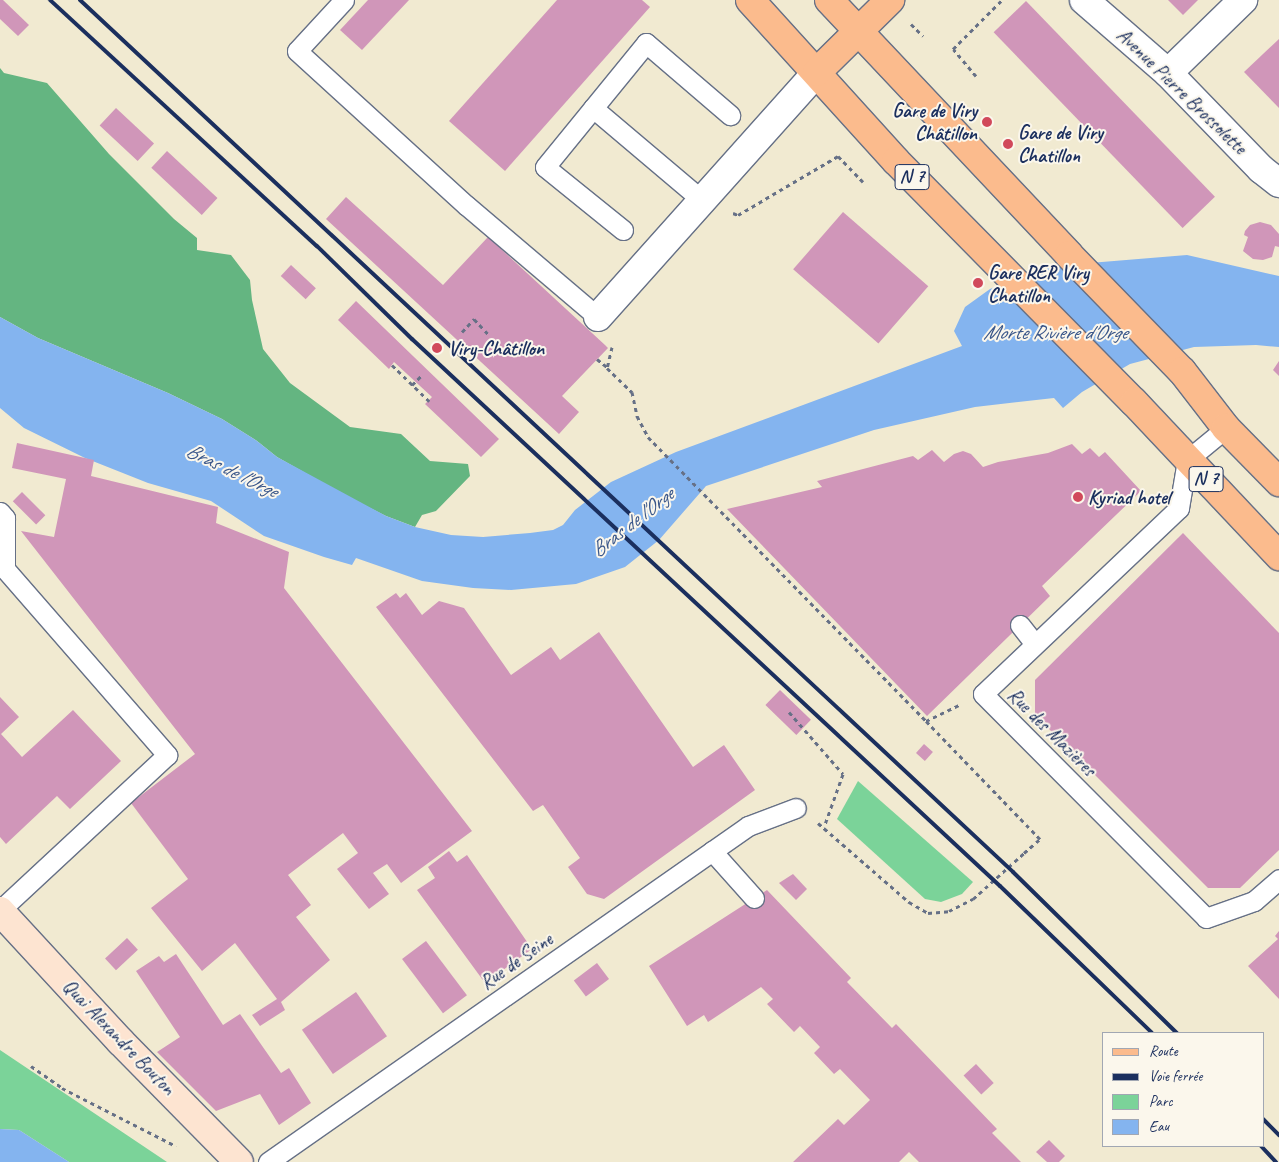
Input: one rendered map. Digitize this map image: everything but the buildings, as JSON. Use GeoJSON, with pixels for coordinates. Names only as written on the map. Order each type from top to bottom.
{"type":"FeatureCollection","features":[{"type":"Feature","properties":{"kind":"main road","name":"N 7"},"geometry":{"type":"LineString","coordinates":[[750,0],[896,161],[1134,402],[1279,556]]}},
{"type":"Feature","properties":{"kind":"main road","name":"N 7"},"geometry":{"type":"LineString","coordinates":[[829,0],[1069,255],[1182,371],[1226,428],[1279,482]]}},
{"type":"Feature","properties":{"kind":"main road"},"geometry":{"type":"LineString","coordinates":[[817,72],[860,32],[890,0]]}},
{"type":"Feature","properties":{"kind":"main road","name":"Quai Alexandre Bouton"},"geometry":{"type":"LineString","coordinates":[[0,910],[121,1042],[239,1162]]}},
{"type":"Feature","properties":{"kind":"street"},"geometry":{"type":"LineString","coordinates":[[1168,72],[1243,0]]}},
{"type":"Feature","properties":{"kind":"street","name":"Avenue Pierre Brossolette"},"geometry":{"type":"LineString","coordinates":[[1097,4],[1168,72],[1261,169],[1279,183]]}},
{"type":"Feature","properties":{"kind":"street"},"geometry":{"type":"LineString","coordinates":[[598,317],[817,72]]}},
{"type":"Feature","properties":{"kind":"lane"},"geometry":{"type":"LineString","coordinates":[[344,0],[297,51],[467,206],[598,317]]}},
{"type":"Feature","properties":{"kind":"lane"},"geometry":{"type":"LineString","coordinates":[[623,230],[545,167],[646,43],[730,115]]}},
{"type":"Feature","properties":{"kind":"lane"},"geometry":{"type":"LineString","coordinates":[[593,108],[703,201]]}},
{"type":"Feature","properties":{"kind":"lane"},"geometry":{"type":"LineString","coordinates":[[1187,460],[1226,428]]}},
{"type":"Feature","properties":{"kind":"lane","name":"Rue des Mazières"},"geometry":{"type":"LineString","coordinates":[[1187,460],[1179,508],[982,694],[1206,918],[1254,901],[1279,879]]}},
{"type":"Feature","properties":{"kind":"lane"},"geometry":{"type":"LineString","coordinates":[[0,512],[5,518],[5,569],[167,755],[0,910]]}},
{"type":"Feature","properties":{"kind":"lane"},"geometry":{"type":"LineString","coordinates":[[1020,626],[1035,644]]}},
{"type":"Feature","properties":{"kind":"lane","name":"Rue de Seine"},"geometry":{"type":"LineString","coordinates":[[268,1162],[748,826],[796,808]]}},
{"type":"Feature","properties":{"kind":"lane"},"geometry":{"type":"LineString","coordinates":[[712,852],[754,898]]}},
{"type":"Feature","properties":{"kind":"path"},"geometry":{"type":"LineString","coordinates":[[976,76],[953,48],[1002,0]]}},
{"type":"Feature","properties":{"kind":"path"},"geometry":{"type":"LineString","coordinates":[[738,215],[838,156],[863,182]]}},
{"type":"Feature","properties":{"kind":"path"},"geometry":{"type":"LineString","coordinates":[[598,317],[612,344],[607,368]]}},
{"type":"Feature","properties":{"kind":"path"},"geometry":{"type":"LineString","coordinates":[[462,332],[474,319],[489,335]]}},
{"type":"Feature","properties":{"kind":"path"},"geometry":{"type":"LineString","coordinates":[[597,359],[632,392],[637,416],[648,437],[1040,839],[973,899],[950,912],[928,913],[909,902],[824,827],[796,808]]}},
{"type":"Feature","properties":{"kind":"path"},"geometry":{"type":"LineString","coordinates":[[392,365],[428,401]]}},
{"type":"Feature","properties":{"kind":"path"},"geometry":{"type":"LineString","coordinates":[[412,385],[422,375]]}},
{"type":"Feature","properties":{"kind":"path"},"geometry":{"type":"LineString","coordinates":[[732,521],[736,518]]}},
{"type":"Feature","properties":{"kind":"path"},"geometry":{"type":"LineString","coordinates":[[926,721],[982,694]]}},
{"type":"Feature","properties":{"kind":"path"},"geometry":{"type":"LineString","coordinates":[[789,712],[843,774],[824,827]]}},
{"type":"Feature","properties":{"kind":"path"},"geometry":{"type":"LineString","coordinates":[[31,1066],[62,1088],[182,1149],[204,1126]]}},
{"type":"Feature","properties":{"kind":"green space"},"geometry":{"type":"Polygon","coordinates":[[[0,68],[4,73],[47,83],[109,154],[174,219],[197,238],[197,250],[231,255],[250,280],[252,300],[263,349],[290,383],[350,427],[401,434],[430,461],[468,464],[470,476],[436,511],[422,515],[415,527],[386,516],[346,496],[277,457],[257,441],[222,419],[168,393],[38,338],[0,317],[0,68]]]}},
{"type":"Feature","properties":{"kind":"green space"},"geometry":{"type":"Polygon","coordinates":[[[858,781],[973,882],[962,894],[941,902],[925,899],[837,819],[858,781]]]}},
{"type":"Feature","properties":{"kind":"green space"},"geometry":{"type":"Polygon","coordinates":[[[0,1050],[167,1162],[69,1162],[19,1130],[0,1129],[0,1050]]]}},
{"type":"Feature","properties":{"kind":"water","name":"Morte Rivière d'Orge"},"geometry":{"type":"Polygon","coordinates":[[[1187,255],[1279,276],[1279,347],[1256,345],[1194,347],[1130,364],[1082,392],[1063,408],[1054,398],[975,407],[874,430],[706,486],[659,540],[625,567],[576,584],[511,590],[473,588],[422,581],[356,558],[352,565],[324,557],[264,536],[211,501],[148,483],[85,458],[24,428],[0,408],[0,317],[38,338],[168,393],[222,419],[257,441],[277,457],[386,516],[415,527],[451,535],[483,537],[530,533],[553,530],[563,525],[575,510],[611,482],[676,452],[962,346],[954,331],[965,307],[990,289],[1041,267],[1187,255]]]}},
{"type":"Feature","properties":{"kind":"water"},"geometry":{"type":"Polygon","coordinates":[[[0,1129],[19,1130],[69,1162],[0,1162],[0,1129]]]}},
{"type":"Feature","properties":{"kind":"railway"},"geometry":{"type":"LineString","coordinates":[[50,0],[317,246],[412,339],[1000,886],[1151,1032]]}},
{"type":"Feature","properties":{"kind":"railway"},"geometry":{"type":"LineString","coordinates":[[80,0],[1013,872],[1176,1032]]}},
{"type":"Feature","properties":{"kind":"railway"},"geometry":{"type":"LineString","coordinates":[[1264,1120],[1279,1135]]}},
{"type":"Feature","properties":{"kind":"railway"},"geometry":{"type":"LineString","coordinates":[[1262,1147],[1276,1162]]}},
{"type":"Feature","properties":{"kind":"place","name":"Gare de Viry Châtillon"},"geometry":{"type":"Point","coordinates":[987,122]}},
{"type":"Feature","properties":{"kind":"place","name":"Gare de Viry Chatillon"},"geometry":{"type":"Point","coordinates":[1008,144]}},
{"type":"Feature","properties":{"kind":"place","name":"Gare RER Viry Chatillon"},"geometry":{"type":"Point","coordinates":[978,283]}},
{"type":"Feature","properties":{"kind":"place","name":"Viry-Châtillon"},"geometry":{"type":"Point","coordinates":[437,348]}},
{"type":"Feature","properties":{"kind":"place","name":"Kyriad hotel"},"geometry":{"type":"Point","coordinates":[1078,497]}},
{"type":"Feature","properties":{"kind":"water label","name":"Bras de l'Orge"},"geometry":{"type":"Point","coordinates":[232,470]}},
{"type":"Feature","properties":{"kind":"water label","name":"Bras de l'Orge"},"geometry":{"type":"Point","coordinates":[632,522]}}]}
